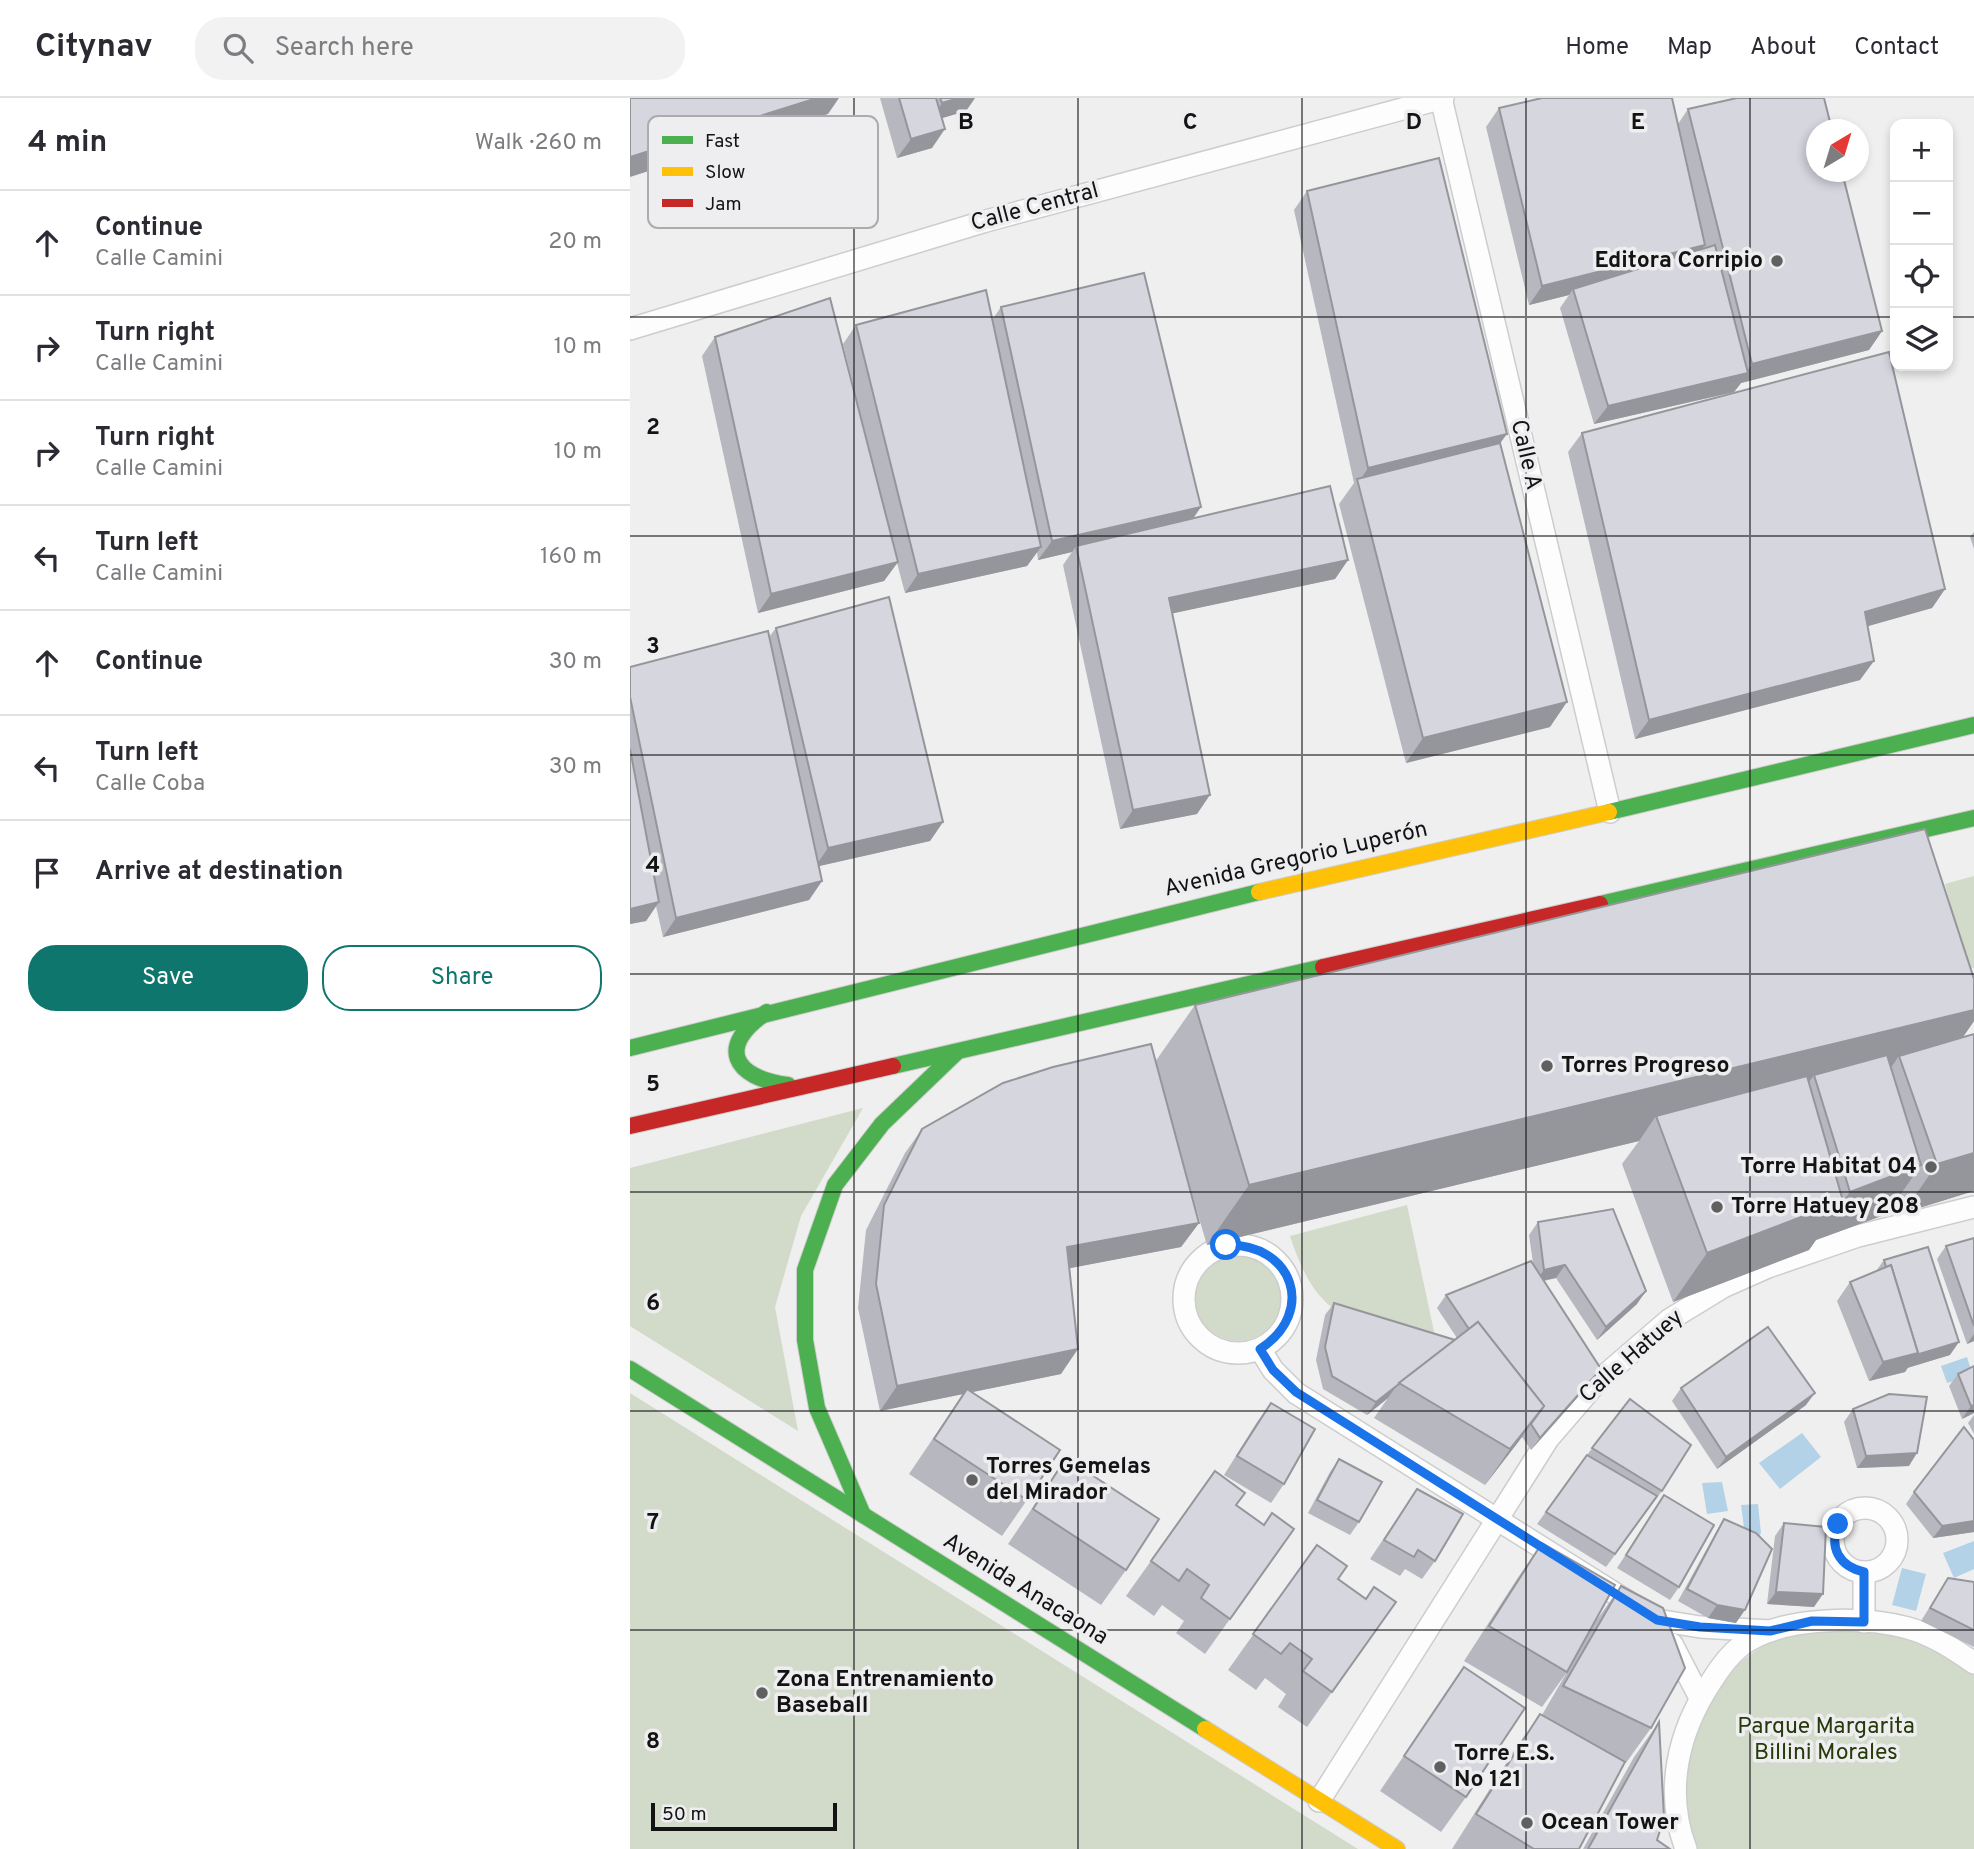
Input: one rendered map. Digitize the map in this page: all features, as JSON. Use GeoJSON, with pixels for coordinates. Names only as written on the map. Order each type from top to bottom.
{"type":"FeatureCollection","features":[{"type":"Feature","properties":{"kind":"main road","name":"Avenida Gregorio Luperón"},"geometry":{"type":"LineString","coordinates":[[630,1048],[769,1011],[1205,904],[1610,812],[1974,725]]}},
{"type":"Feature","properties":{"kind":"main road"},"geometry":{"type":"LineString","coordinates":[[630,1126],[796,1086],[1908,841],[1974,818]]}},
{"type":"Feature","properties":{"kind":"main road"},"geometry":{"type":"LineString","coordinates":[[769,1011],[748,1022],[737,1037],[737,1064],[747,1076],[766,1084],[796,1086]]}},
{"type":"Feature","properties":{"kind":"main road"},"geometry":{"type":"LineString","coordinates":[[863,1515],[817,1408],[805,1340],[805,1270],[835,1185],[882,1124],[957,1052]]}},
{"type":"Feature","properties":{"kind":"main road","name":"Avenida Anacaona"},"geometry":{"type":"LineString","coordinates":[[630,1369],[1397,1849]]}},
{"type":"Feature","properties":{"kind":"street","name":"Calle Central"},"geometry":{"type":"LineString","coordinates":[[630,329],[986,221],[1442,98]]}},
{"type":"Feature","properties":{"kind":"street","name":"Calle A"},"geometry":{"type":"LineString","coordinates":[[1442,98],[1610,812]]}},
{"type":"Feature","properties":{"kind":"street","name":"Calle Hatuey"},"geometry":{"type":"LineString","coordinates":[[1319,1801],[1548,1439],[1597,1382],[1669,1320],[1701,1299],[1768,1267],[1858,1236],[1974,1207]]}},
{"type":"Feature","properties":{"kind":"street"},"geometry":{"type":"LineString","coordinates":[[1226,1245],[1261,1249],[1276,1260],[1287,1274],[1292,1291],[1289,1317],[1275,1339],[1260,1349],[1242,1353],[1224,1351],[1208,1344],[1195,1331],[1186,1315],[1184,1297],[1187,1280],[1196,1264],[1209,1252],[1226,1245]]}},
{"type":"Feature","properties":{"kind":"street"},"geometry":{"type":"LineString","coordinates":[[1260,1349],[1273,1370],[1296,1392],[1657,1620],[1700,1627],[1770,1631]]}},
{"type":"Feature","properties":{"kind":"street"},"geometry":{"type":"LineString","coordinates":[[1864,1572],[1864,1622]]}},
{"type":"Feature","properties":{"kind":"street"},"geometry":{"type":"LineString","coordinates":[[1657,1620],[1700,1698]]}},
{"type":"Feature","properties":{"kind":"street"},"geometry":{"type":"LineString","coordinates":[[1686,1849],[1679,1831],[1674,1790],[1676,1769],[1688,1722],[1718,1671],[1741,1645],[1770,1631],[1812,1621],[1864,1622],[1908,1628],[1947,1644],[1974,1663]]}},
{"type":"Feature","properties":{"kind":"green space"},"geometry":{"type":"Polygon","coordinates":[[[1974,876],[1974,968],[1967,969],[1945,884],[1974,876]]]}},
{"type":"Feature","properties":{"kind":"green space"},"geometry":{"type":"Polygon","coordinates":[[[863,1108],[801,1216],[775,1307],[798,1431],[630,1326],[630,1168],[863,1108]]]}},
{"type":"Feature","properties":{"kind":"green space"},"geometry":{"type":"Polygon","coordinates":[[[1407,1205],[1436,1341],[1361,1323],[1327,1304],[1301,1266],[1290,1236],[1407,1205]]]}},
{"type":"Feature","properties":{"kind":"green space"},"geometry":{"type":"Polygon","coordinates":[[[1238,1255],[1254,1259],[1268,1268],[1277,1282],[1281,1298],[1277,1314],[1268,1328],[1254,1337],[1238,1341],[1222,1337],[1208,1328],[1199,1314],[1195,1298],[1199,1282],[1208,1268],[1222,1259],[1238,1255]]]}},
{"type":"Feature","properties":{"kind":"green space"},"geometry":{"type":"Polygon","coordinates":[[[630,1393],[1358,1849],[630,1849],[630,1393]]]}},
{"type":"Feature","properties":{"kind":"green space","name":"Parque Margarita Billini Morales"},"geometry":{"type":"Polygon","coordinates":[[[1837,1629],[1897,1634],[1925,1643],[1974,1671],[1974,1849],[1693,1849],[1685,1809],[1686,1751],[1725,1673],[1775,1637],[1837,1629]]]}},
{"type":"Feature","properties":{"kind":"water"},"geometry":{"type":"Polygon","coordinates":[[[1967,1357],[1973,1376],[1947,1383],[1941,1366],[1967,1357]]]}},
{"type":"Feature","properties":{"kind":"water"},"geometry":{"type":"Polygon","coordinates":[[[1802,1433],[1821,1457],[1780,1489],[1759,1463],[1802,1433]]]}},
{"type":"Feature","properties":{"kind":"water"},"geometry":{"type":"Polygon","coordinates":[[[1722,1482],[1728,1511],[1707,1514],[1702,1483],[1722,1482]]]}},
{"type":"Feature","properties":{"kind":"water"},"geometry":{"type":"Polygon","coordinates":[[[1758,1504],[1761,1533],[1758,1539],[1745,1535],[1741,1505],[1758,1504]]]}},
{"type":"Feature","properties":{"kind":"water"},"geometry":{"type":"Polygon","coordinates":[[[1974,1541],[1974,1569],[1954,1578],[1943,1553],[1974,1541]]]}},
{"type":"Feature","properties":{"kind":"water"},"geometry":{"type":"Polygon","coordinates":[[[1902,1568],[1926,1574],[1916,1611],[1892,1605],[1902,1568]]]}},
{"type":"Feature","properties":{"kind":"building"},"geometry":{"type":"Polygon","coordinates":[[[630,98],[817,98],[760,116],[648,116],[648,151],[630,157],[630,98]]]}},
{"type":"Feature","properties":{"kind":"building"},"geometry":{"type":"Polygon","coordinates":[[[899,98],[936,98],[945,129],[911,139],[899,98]]]}},
{"type":"Feature","properties":{"kind":"building"},"geometry":{"type":"Polygon","coordinates":[[[940,98],[959,98],[942,103],[940,98]]]}},
{"type":"Feature","properties":{"kind":"building"},"geometry":{"type":"Polygon","coordinates":[[[1542,98],[1672,98],[1705,245],[1542,286],[1499,108],[1542,98]]]}},
{"type":"Feature","properties":{"kind":"building","name":"Editora Corripio"},"geometry":{"type":"Polygon","coordinates":[[[1737,98],[1824,98],[1829,119],[1806,119],[1806,182],[1845,182],[1882,331],[1752,364],[1688,109],[1737,98]]]}},
{"type":"Feature","properties":{"kind":"building"},"geometry":{"type":"Polygon","coordinates":[[[1439,158],[1507,434],[1368,468],[1307,191],[1439,158]]]}},
{"type":"Feature","properties":{"kind":"building"},"geometry":{"type":"Polygon","coordinates":[[[1715,245],[1748,373],[1608,406],[1573,289],[1715,245]]]}},
{"type":"Feature","properties":{"kind":"building"},"geometry":{"type":"Polygon","coordinates":[[[1144,273],[1201,507],[1052,541],[1001,307],[1144,273]]]}},
{"type":"Feature","properties":{"kind":"building"},"geometry":{"type":"Polygon","coordinates":[[[986,290],[1041,547],[918,574],[856,325],[986,290]]]}},
{"type":"Feature","properties":{"kind":"building"},"geometry":{"type":"Polygon","coordinates":[[[830,298],[898,562],[771,594],[715,337],[830,298]]]}},
{"type":"Feature","properties":{"kind":"building"},"geometry":{"type":"Polygon","coordinates":[[[1889,352],[1890,371],[1893,371],[1945,589],[1865,612],[1874,661],[1649,720],[1582,433],[1889,352]]]}},
{"type":"Feature","properties":{"kind":"building"},"geometry":{"type":"Polygon","coordinates":[[[1500,443],[1567,702],[1423,738],[1357,479],[1500,443]]]}},
{"type":"Feature","properties":{"kind":"building"},"geometry":{"type":"Polygon","coordinates":[[[1330,486],[1348,560],[1169,598],[1210,795],[1133,810],[1076,546],[1330,486]]]}},
{"type":"Feature","properties":{"kind":"building"},"geometry":{"type":"Polygon","coordinates":[[[889,597],[943,822],[828,848],[776,628],[889,597]]]}},
{"type":"Feature","properties":{"kind":"building"},"geometry":{"type":"Polygon","coordinates":[[[768,631],[822,881],[676,918],[630,697],[630,667],[768,631]]]}},
{"type":"Feature","properties":{"kind":"building"},"geometry":{"type":"Polygon","coordinates":[[[630,749],[659,902],[630,909],[630,749]]]}},
{"type":"Feature","properties":{"kind":"building","name":"Torres Progreso"},"geometry":{"type":"Polygon","coordinates":[[[1925,829],[1974,979],[1974,1010],[1249,1185],[1195,1005],[1925,829]]]}},
{"type":"Feature","properties":{"kind":"building"},"geometry":{"type":"Polygon","coordinates":[[[1974,1034],[1974,1153],[1937,1164],[1899,1056],[1974,1034]]]}},
{"type":"Feature","properties":{"kind":"building"},"geometry":{"type":"Polygon","coordinates":[[[1151,1044],[1199,1223],[1067,1247],[1078,1349],[897,1386],[876,1284],[884,1205],[922,1129],[1003,1083],[1053,1067],[1151,1044]]]}},
{"type":"Feature","properties":{"kind":"building"},"geometry":{"type":"Polygon","coordinates":[[[1887,1055],[1921,1165],[1850,1192],[1814,1075],[1887,1055]]]}},
{"type":"Feature","properties":{"kind":"building"},"geometry":{"type":"Polygon","coordinates":[[[1807,1076],[1843,1201],[1707,1253],[1656,1116],[1807,1076]]]}},
{"type":"Feature","properties":{"kind":"building"},"geometry":{"type":"Polygon","coordinates":[[[1613,1209],[1646,1291],[1606,1327],[1565,1265],[1544,1270],[1538,1222],[1613,1209]]]}},
{"type":"Feature","properties":{"kind":"building"},"geometry":{"type":"Polygon","coordinates":[[[1974,1238],[1974,1326],[1946,1246],[1974,1238]]]}},
{"type":"Feature","properties":{"kind":"building"},"geometry":{"type":"Polygon","coordinates":[[[1928,1247],[1959,1342],[1916,1355],[1918,1353],[1891,1265],[1886,1267],[1884,1260],[1928,1247]]]}},
{"type":"Feature","properties":{"kind":"building"},"geometry":{"type":"Polygon","coordinates":[[[1531,1261],[1601,1369],[1540,1438],[1531,1424],[1544,1406],[1478,1322],[1469,1329],[1446,1295],[1531,1261]]]}},
{"type":"Feature","properties":{"kind":"building"},"geometry":{"type":"Polygon","coordinates":[[[1891,1265],[1918,1353],[1883,1362],[1850,1282],[1891,1265]]]}},
{"type":"Feature","properties":{"kind":"building"},"geometry":{"type":"Polygon","coordinates":[[[1334,1303],[1455,1340],[1376,1402],[1332,1376],[1325,1347],[1334,1303]]]}},
{"type":"Feature","properties":{"kind":"building"},"geometry":{"type":"Polygon","coordinates":[[[1478,1322],[1544,1406],[1510,1449],[1399,1383],[1478,1322]]]}},
{"type":"Feature","properties":{"kind":"building"},"geometry":{"type":"Polygon","coordinates":[[[1768,1327],[1815,1393],[1726,1457],[1681,1388],[1768,1327]]]}},
{"type":"Feature","properties":{"kind":"building"},"geometry":{"type":"Polygon","coordinates":[[[1974,1366],[1974,1405],[1971,1406],[1958,1374],[1974,1366]]]}},
{"type":"Feature","properties":{"kind":"building"},"geometry":{"type":"Polygon","coordinates":[[[967,1389],[1060,1450],[1027,1500],[934,1439],[967,1389]]]}},
{"type":"Feature","properties":{"kind":"building"},"geometry":{"type":"Polygon","coordinates":[[[1889,1394],[1927,1397],[1917,1453],[1866,1456],[1853,1409],[1889,1394]]]}},
{"type":"Feature","properties":{"kind":"building"},"geometry":{"type":"Polygon","coordinates":[[[1630,1399],[1691,1445],[1662,1491],[1592,1448],[1630,1399]]]}},
{"type":"Feature","properties":{"kind":"building"},"geometry":{"type":"Polygon","coordinates":[[[1271,1403],[1315,1429],[1284,1484],[1237,1456],[1271,1403]]]}},
{"type":"Feature","properties":{"kind":"building"},"geometry":{"type":"Polygon","coordinates":[[[1964,1427],[1974,1440],[1974,1521],[1942,1526],[1914,1492],[1964,1427]]]}},
{"type":"Feature","properties":{"kind":"building"},"geometry":{"type":"Polygon","coordinates":[[[1587,1455],[1657,1496],[1615,1554],[1546,1512],[1587,1455]]]}},
{"type":"Feature","properties":{"kind":"building"},"geometry":{"type":"Polygon","coordinates":[[[1066,1458],[1159,1519],[1126,1570],[1033,1509],[1066,1458]]]}},
{"type":"Feature","properties":{"kind":"building"},"geometry":{"type":"Polygon","coordinates":[[[1339,1459],[1382,1482],[1359,1522],[1317,1500],[1339,1459]]]}},
{"type":"Feature","properties":{"kind":"building"},"geometry":{"type":"Polygon","coordinates":[[[1215,1471],[1245,1493],[1236,1505],[1264,1525],[1272,1513],[1294,1529],[1230,1619],[1201,1598],[1209,1585],[1187,1569],[1179,1581],[1151,1561],[1215,1471]]]}},
{"type":"Feature","properties":{"kind":"building"},"geometry":{"type":"Polygon","coordinates":[[[1417,1489],[1463,1514],[1435,1561],[1418,1550],[1414,1557],[1384,1540],[1417,1489]]]}},
{"type":"Feature","properties":{"kind":"building"},"geometry":{"type":"Polygon","coordinates":[[[1664,1495],[1714,1525],[1679,1587],[1626,1555],[1664,1495]]]}},
{"type":"Feature","properties":{"kind":"building"},"geometry":{"type":"Polygon","coordinates":[[[1724,1519],[1756,1533],[1772,1549],[1745,1610],[1717,1605],[1687,1589],[1724,1519]]]}},
{"type":"Feature","properties":{"kind":"building"},"geometry":{"type":"Polygon","coordinates":[[[1784,1523],[1826,1527],[1823,1594],[1776,1592],[1784,1523]]]}},
{"type":"Feature","properties":{"kind":"building"},"geometry":{"type":"Polygon","coordinates":[[[1542,1543],[1615,1585],[1567,1672],[1489,1626],[1542,1543]]]}},
{"type":"Feature","properties":{"kind":"building"},"geometry":{"type":"Polygon","coordinates":[[[1317,1545],[1347,1566],[1338,1579],[1366,1599],[1374,1587],[1396,1602],[1332,1692],[1303,1671],[1312,1659],[1290,1643],[1281,1654],[1253,1634],[1317,1545]]]}},
{"type":"Feature","properties":{"kind":"building"},"geometry":{"type":"Polygon","coordinates":[[[1948,1578],[1974,1582],[1974,1630],[1930,1608],[1948,1578]]]}},
{"type":"Feature","properties":{"kind":"building"},"geometry":{"type":"Polygon","coordinates":[[[1621,1586],[1663,1608],[1685,1668],[1651,1728],[1563,1686],[1621,1586]]]}},
{"type":"Feature","properties":{"kind":"building"},"geometry":{"type":"Polygon","coordinates":[[[1464,1667],[1525,1708],[1466,1797],[1404,1756],[1464,1667]]]}},
{"type":"Feature","properties":{"kind":"building","name":"Ocean Tower"},"geometry":{"type":"Polygon","coordinates":[[[1540,1714],[1625,1762],[1579,1849],[1534,1849],[1476,1814],[1540,1714]]]}},
{"type":"Feature","properties":{"kind":"building"},"geometry":{"type":"Polygon","coordinates":[[[1659,1722],[1664,1818],[1657,1840],[1670,1849],[1588,1849],[1659,1722]]]}},
{"type":"Feature","properties":{"kind":"traffic: fast"},"geometry":{"type":"LineString","coordinates":[[1609,812],[1974,725]]}},
{"type":"Feature","properties":{"kind":"traffic: fast"},"geometry":{"type":"LineString","coordinates":[[1600,904],[1974,818]]}},
{"type":"Feature","properties":{"kind":"traffic: fast"},"geometry":{"type":"LineString","coordinates":[[630,1048],[1259,892]]}},
{"type":"Feature","properties":{"kind":"traffic: fast"},"geometry":{"type":"LineString","coordinates":[[893,1066],[1323,967]]}},
{"type":"Feature","properties":{"kind":"traffic: fast"},"geometry":{"type":"LineString","coordinates":[[767,1012],[741,1037],[737,1048],[738,1059],[744,1068],[754,1075],[788,1085]]}},
{"type":"Feature","properties":{"kind":"traffic: fast"},"geometry":{"type":"LineString","coordinates":[[863,1515],[817,1408],[805,1340],[805,1270],[835,1185],[882,1124],[957,1052]]}},
{"type":"Feature","properties":{"kind":"traffic: fast"},"geometry":{"type":"LineString","coordinates":[[630,1369],[1205,1729]]}},
{"type":"Feature","properties":{"kind":"traffic: slow"},"geometry":{"type":"LineString","coordinates":[[1259,892],[1609,812]]}},
{"type":"Feature","properties":{"kind":"traffic: slow"},"geometry":{"type":"LineString","coordinates":[[1205,1729],[1397,1849]]}},
{"type":"Feature","properties":{"kind":"traffic: jam"},"geometry":{"type":"LineString","coordinates":[[1323,967],[1600,904]]}},
{"type":"Feature","properties":{"kind":"traffic: jam"},"geometry":{"type":"LineString","coordinates":[[630,1126],[893,1066]]}},
{"type":"Feature","properties":{"kind":"place","name":"Editora Corripio"},"geometry":{"type":"Point","coordinates":[1777,261]}},
{"type":"Feature","properties":{"kind":"place","name":"Torres Progreso"},"geometry":{"type":"Point","coordinates":[1547,1066]}},
{"type":"Feature","properties":{"kind":"place","name":"Torre Habitat 04"},"geometry":{"type":"Point","coordinates":[1931,1167]}},
{"type":"Feature","properties":{"kind":"place","name":"Torre Hatuey 208"},"geometry":{"type":"Point","coordinates":[1717,1207]}},
{"type":"Feature","properties":{"kind":"place","name":"Torres Gemelas del Mirador"},"geometry":{"type":"Point","coordinates":[972,1480]}},
{"type":"Feature","properties":{"kind":"place","name":"Zona Entrenamiento Baseball"},"geometry":{"type":"Point","coordinates":[762,1693]}},
{"type":"Feature","properties":{"kind":"place","name":"Torre E.S. No 121"},"geometry":{"type":"Point","coordinates":[1440,1767]}},
{"type":"Feature","properties":{"kind":"place","name":"Ocean Tower"},"geometry":{"type":"Point","coordinates":[1527,1823]}},
{"type":"Feature","properties":{"kind":"route"},"geometry":{"type":"LineString","coordinates":[[1226,1245],[1261,1249],[1276,1260],[1287,1274],[1292,1291],[1292,1309],[1286,1325],[1275,1339],[1260,1349],[1273,1370],[1296,1392],[1657,1620],[1700,1627],[1770,1631],[1812,1621],[1864,1622],[1864,1572],[1853,1569],[1838,1555],[1834,1545],[1838,1524]]}}]}
